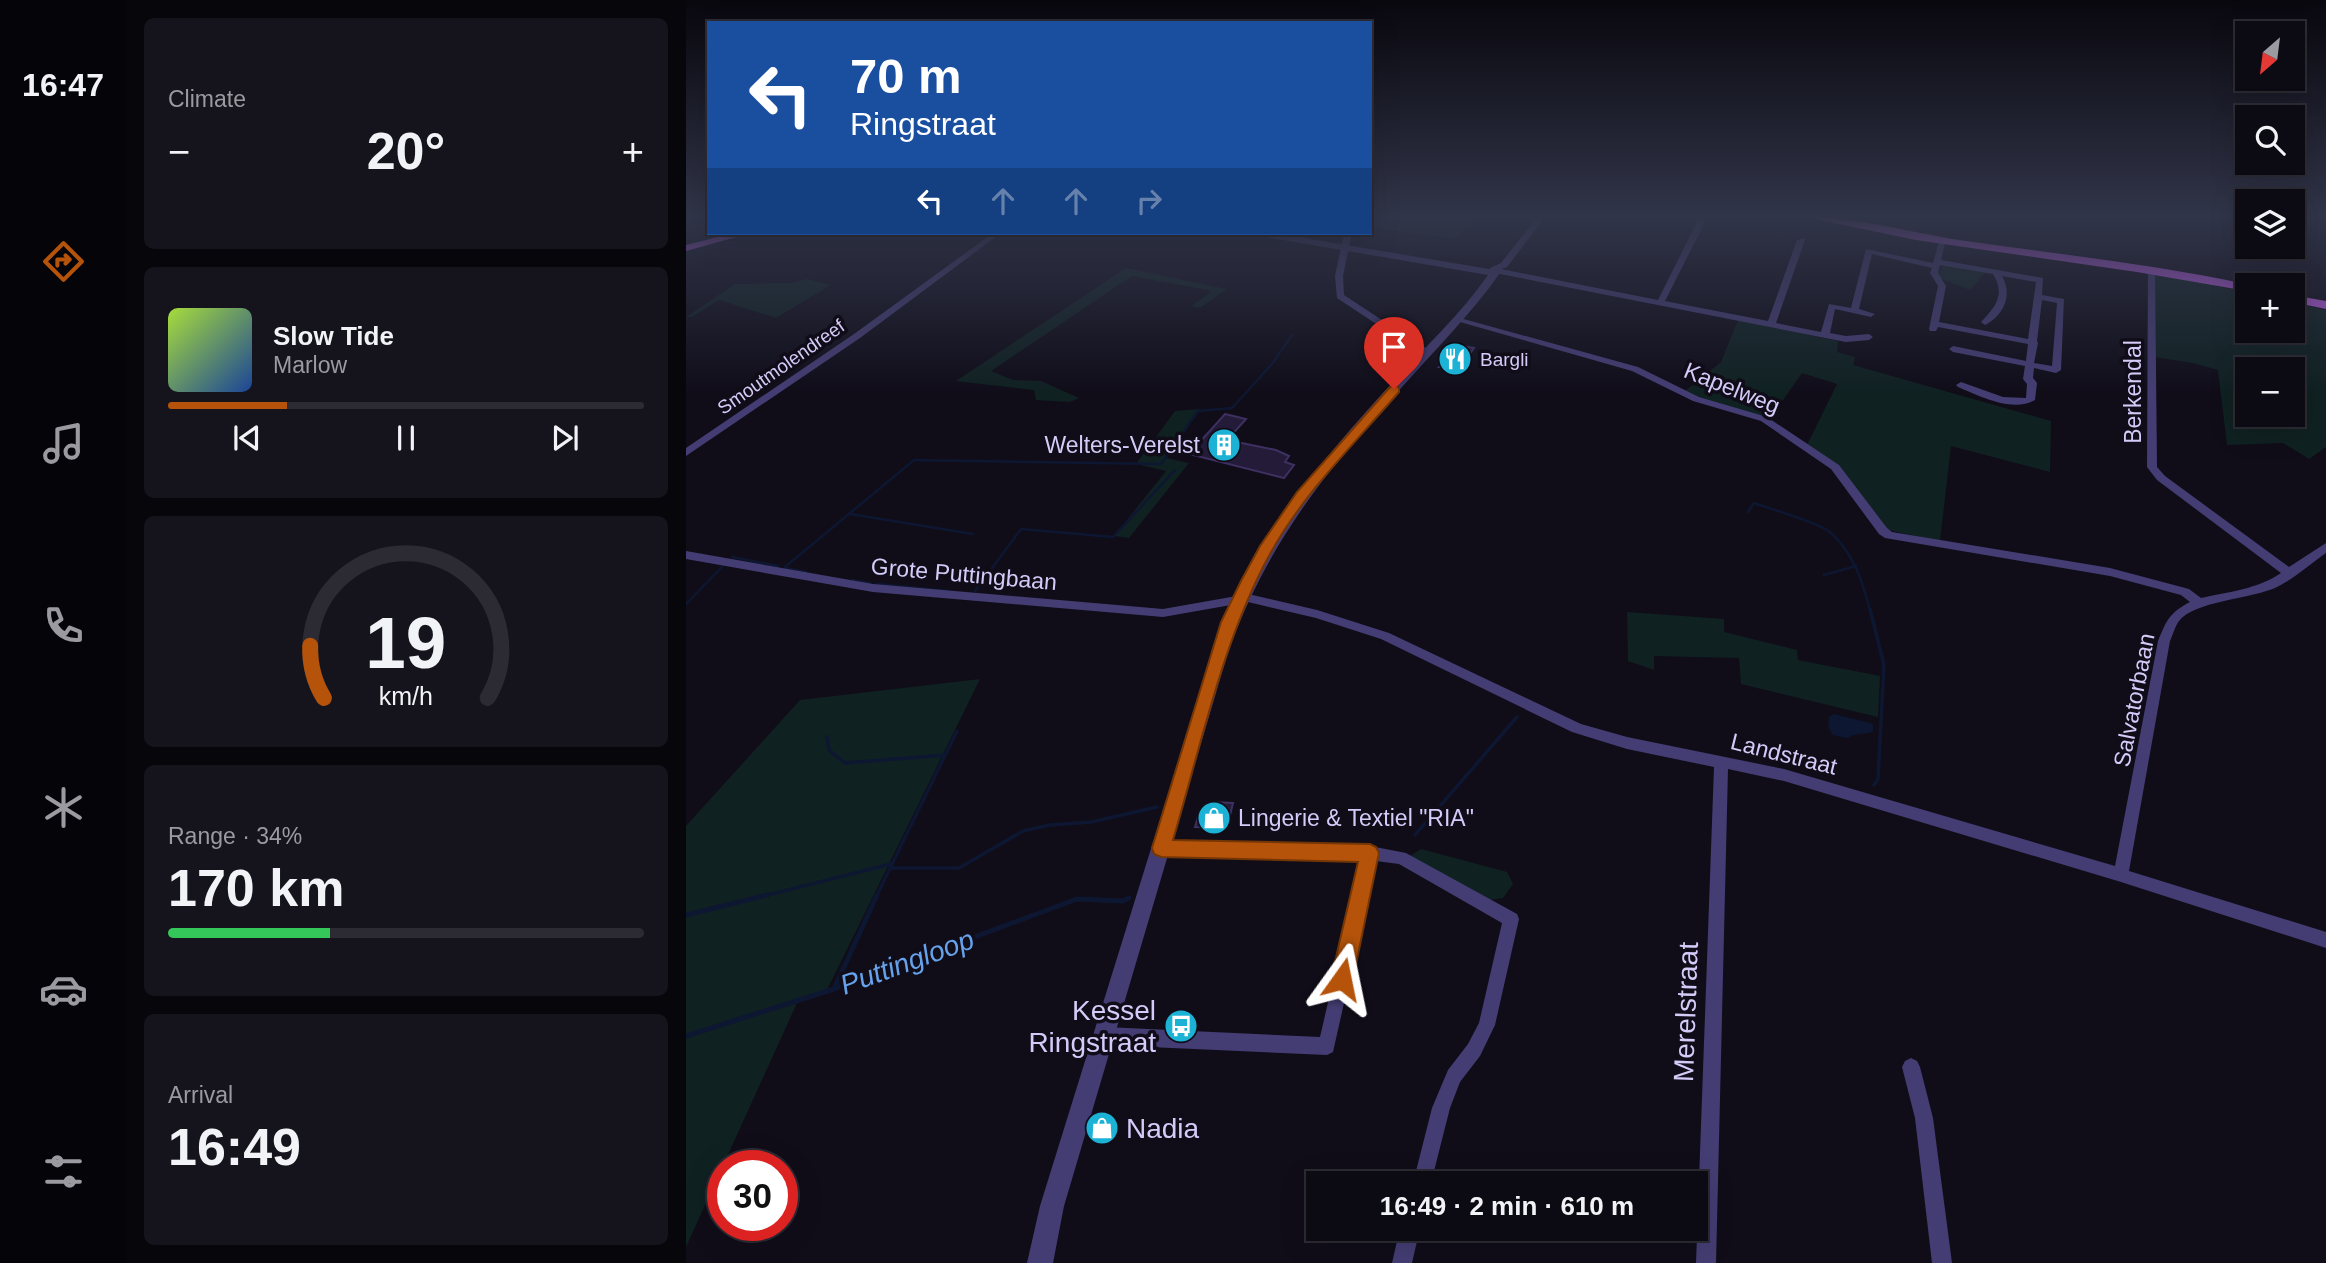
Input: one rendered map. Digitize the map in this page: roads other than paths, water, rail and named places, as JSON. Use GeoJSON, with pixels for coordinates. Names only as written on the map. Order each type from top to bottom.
{"type":"FeatureCollection","features":[{"type":"Feature","properties":{"kind":"main road"},"geometry":{"type":"LineString","coordinates":[[2181,275],[2235,286]]}},
{"type":"Feature","properties":{"kind":"main road"},"geometry":{"type":"LineString","coordinates":[[2305,301],[2326,305]]}},
{"type":"Feature","properties":{"kind":"street","name":"Smoutmolendreef"},"geometry":{"type":"LineString","coordinates":[[686,453],[857,336],[940,275]]}},
{"type":"Feature","properties":{"kind":"street"},"geometry":{"type":"LineString","coordinates":[[1341,275],[1339,296],[1420,349],[1428,351]]}},
{"type":"Feature","properties":{"kind":"street"},"geometry":{"type":"LineString","coordinates":[[1486,275],[1520,276],[1846,339],[1869,337]]}},
{"type":"Feature","properties":{"kind":"street"},"geometry":{"type":"LineString","coordinates":[[1660,303],[1674,275]]}},
{"type":"Feature","properties":{"kind":"street"},"geometry":{"type":"LineString","coordinates":[[1772,324],[1789,275]]}},
{"type":"Feature","properties":{"kind":"street"},"geometry":{"type":"LineString","coordinates":[[1854,311],[1863,275]]}},
{"type":"Feature","properties":{"kind":"street"},"geometry":{"type":"LineString","coordinates":[[1934,275],[1942,286],[1933,327],[2034,343]]}},
{"type":"Feature","properties":{"kind":"street"},"geometry":{"type":"LineString","coordinates":[[1985,322],[1995,314],[2004,298],[2003,281],[1998,275]]}},
{"type":"Feature","properties":{"kind":"street"},"geometry":{"type":"LineString","coordinates":[[1961,385],[1992,397],[2018,403],[2030,400],[2032,383],[2028,379],[2032,365],[2040,280],[2012,275]]}},
{"type":"Feature","properties":{"kind":"street","name":"Berkendal"},"geometry":{"type":"LineString","coordinates":[[2151,275],[2152,467],[2161,478],[2290,574]]}},
{"type":"Feature","properties":{"kind":"street"},"geometry":{"type":"LineString","coordinates":[[1040,1263],[1052,1206],[1229,622],[1265,549],[1302,495],[1457,320],[1491,276]]}},
{"type":"Feature","properties":{"kind":"street"},"geometry":{"type":"LineString","coordinates":[[1953,349],[2056,370],[2061,301],[2039,296]]}},
{"type":"Feature","properties":{"kind":"street"},"geometry":{"type":"LineString","coordinates":[[1825,335],[1832,306],[1871,314]]}},
{"type":"Feature","properties":{"kind":"street","name":"Kapelweg"},"geometry":{"type":"LineString","coordinates":[[1457,320],[1645,372],[1691,397],[1764,419],[1835,467],[1883,531],[1889,535],[2110,572],[2185,592],[2199,603]]}},
{"type":"Feature","properties":{"kind":"street"},"geometry":{"type":"LineString","coordinates":[[1842,352],[1846,339]]}},
{"type":"Feature","properties":{"kind":"street","name":"Salvatorbaan"},"geometry":{"type":"LineString","coordinates":[[2121,875],[2164,640],[2173,619],[2199,603],[2250,592],[2290,574],[2326,547]]}},
{"type":"Feature","properties":{"kind":"street","name":"Grote Puttingbaan"},"geometry":{"type":"LineString","coordinates":[[686,555],[873,588],[1163,613],[1240,599]]}},
{"type":"Feature","properties":{"kind":"street","name":"Landstraat"},"geometry":{"type":"LineString","coordinates":[[1240,599],[1255,598],[1271,602],[1385,636],[1577,729],[1784,775],[2121,875],[2326,940]]}},
{"type":"Feature","properties":{"kind":"street","name":"Merelstraat"},"geometry":{"type":"LineString","coordinates":[[1706,1263],[1721,762]]}},
{"type":"Feature","properties":{"kind":"street"},"geometry":{"type":"LineString","coordinates":[[1161,848],[1370,853],[1401,858],[1511,919],[1487,1025],[1475,1051],[1454,1076],[1441,1108],[1425,1171]]}},
{"type":"Feature","properties":{"kind":"street"},"geometry":{"type":"LineString","coordinates":[[1105,1036],[1327,1046],[1370,853]]}},
{"type":"Feature","properties":{"kind":"street"},"geometry":{"type":"LineString","coordinates":[[1911,1066],[1924,1118],[1942,1263]]}},
{"type":"Feature","properties":{"kind":"street"},"geometry":{"type":"LineString","coordinates":[[1402,1263],[1407,1241]]}},
{"type":"Feature","properties":{"kind":"water"},"geometry":{"type":"Polygon","coordinates":[[[1834,714],[1870,723],[1873,725],[1873,731],[1847,738],[1833,735],[1828,727],[1829,717],[1834,714]]]}},
{"type":"Feature","properties":{"kind":"waterway"},"geometry":{"type":"LineString","coordinates":[[785,567],[914,460],[1161,464],[1198,411],[1232,408],[1272,364],[1292,335]]}},
{"type":"Feature","properties":{"kind":"waterway"},"geometry":{"type":"LineString","coordinates":[[975,591],[1021,529],[1113,537],[1175,470]]}},
{"type":"Feature","properties":{"kind":"waterway"},"geometry":{"type":"LineString","coordinates":[[1748,512],[1754,503],[1825,529],[1839,541],[1855,566]]}},
{"type":"Feature","properties":{"kind":"waterway"},"geometry":{"type":"LineString","coordinates":[[850,514],[973,534]]}},
{"type":"Feature","properties":{"kind":"waterway"},"geometry":{"type":"LineString","coordinates":[[732,557],[778,566]]}},
{"type":"Feature","properties":{"kind":"waterway"},"geometry":{"type":"LineString","coordinates":[[1824,575],[1855,566]]}},
{"type":"Feature","properties":{"kind":"waterway","name":"Puttingloop"},"geometry":{"type":"LineString","coordinates":[[1855,566],[1870,611]]}},
{"type":"Feature","properties":{"kind":"waterway"},"geometry":{"type":"LineString","coordinates":[[686,604],[722,567]]}},
{"type":"Feature","properties":{"kind":"waterway"},"geometry":{"type":"LineString","coordinates":[[786,568],[806,572]]}},
{"type":"Feature","properties":{"kind":"waterway"},"geometry":{"type":"LineString","coordinates":[[852,580],[870,583]]}},
{"type":"Feature","properties":{"kind":"waterway"},"geometry":{"type":"LineString","coordinates":[[877,584],[948,591]]}},
{"type":"Feature","properties":{"kind":"waterway","name":"Puttingloop"},"geometry":{"type":"LineString","coordinates":[[1870,609],[1884,665],[1878,779],[1874,785]]}},
{"type":"Feature","properties":{"kind":"waterway","name":"Puttingloop"},"geometry":{"type":"LineString","coordinates":[[1415,835],[1517,717]]}},
{"type":"Feature","properties":{"kind":"waterway"},"geometry":{"type":"LineString","coordinates":[[876,897],[957,731]]}},
{"type":"Feature","properties":{"kind":"waterway"},"geometry":{"type":"LineString","coordinates":[[827,737],[829,750],[845,763],[945,755]]}},
{"type":"Feature","properties":{"kind":"waterway"},"geometry":{"type":"LineString","coordinates":[[891,868],[959,868],[1023,831],[1050,825],[1091,822],[1157,807]]}},
{"type":"Feature","properties":{"kind":"waterway"},"geometry":{"type":"LineString","coordinates":[[760,897],[891,864]]}},
{"type":"Feature","properties":{"kind":"waterway"},"geometry":{"type":"LineString","coordinates":[[686,915],[767,895]]}},
{"type":"Feature","properties":{"kind":"waterway"},"geometry":{"type":"LineString","coordinates":[[834,989],[877,895]]}},
{"type":"Feature","properties":{"kind":"waterway","name":"Puttingloop"},"geometry":{"type":"LineString","coordinates":[[834,989],[1077,899],[1123,901],[1129,898]]}},
{"type":"Feature","properties":{"kind":"waterway","name":"Puttingloop"},"geometry":{"type":"LineString","coordinates":[[686,1036],[834,989]]}},
{"type":"Feature","properties":{"kind":"place","name":"Bargli"},"geometry":{"type":"Point","coordinates":[1455,359]}},
{"type":"Feature","properties":{"kind":"place","name":"Welters-Verelst"},"geometry":{"type":"Point","coordinates":[1224,445]}},
{"type":"Feature","properties":{"kind":"place","name":"Lingerie & Textiel \"RIA\""},"geometry":{"type":"Point","coordinates":[1214,818]}},
{"type":"Feature","properties":{"kind":"place","name":"Kessel Ringstraat"},"geometry":{"type":"Point","coordinates":[1181,1026]}},
{"type":"Feature","properties":{"kind":"place","name":"Nadia"},"geometry":{"type":"Point","coordinates":[1102,1128]}}]}
